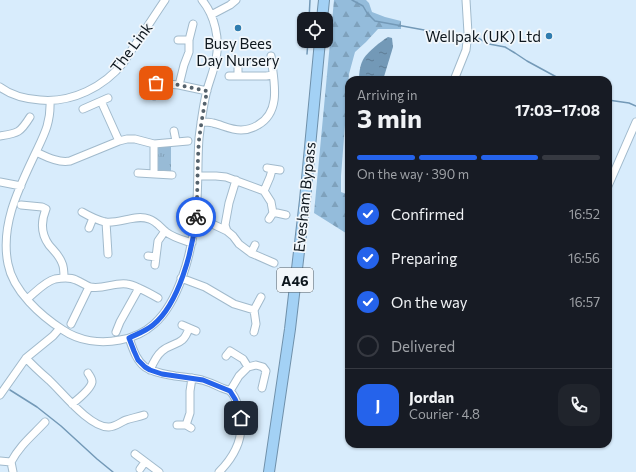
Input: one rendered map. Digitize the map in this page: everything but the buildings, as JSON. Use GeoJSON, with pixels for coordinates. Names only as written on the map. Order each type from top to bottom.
{"type":"FeatureCollection","features":[{"type":"Feature","properties":{"kind":"highway"},"geometry":{"type":"LineString","coordinates":[[323,12],[324,0]]}},
{"type":"Feature","properties":{"kind":"highway","name":"Evesham Bypass"},"geometry":{"type":"LineString","coordinates":[[269,472],[290,329],[305,200],[319,48]]}},
{"type":"Feature","properties":{"kind":"street","name":"The Link"},"geometry":{"type":"LineString","coordinates":[[0,87],[23,98],[50,101],[80,95],[110,75],[123,62],[164,0]]}},
{"type":"Feature","properties":{"kind":"street"},"geometry":{"type":"LineString","coordinates":[[50,101],[48,125],[20,186],[11,212],[3,258],[14,281],[27,299],[45,317],[60,328],[74,336],[95,342],[109,342],[129,338],[154,324],[171,303],[192,243],[195,222],[201,122],[217,51],[216,33],[211,15],[202,0]]}},
{"type":"Feature","properties":{"kind":"street"},"geometry":{"type":"LineString","coordinates":[[211,15],[230,5],[236,0]]}},
{"type":"Feature","properties":{"kind":"street"},"geometry":{"type":"LineString","coordinates":[[456,76],[466,53],[468,36],[466,0]]}},
{"type":"Feature","properties":{"kind":"street"},"geometry":{"type":"LineString","coordinates":[[179,85],[189,52],[189,40],[193,24]]}},
{"type":"Feature","properties":{"kind":"street"},"geometry":{"type":"LineString","coordinates":[[178,40],[189,40]]}},
{"type":"Feature","properties":{"kind":"street"},"geometry":{"type":"LineString","coordinates":[[201,122],[242,130],[261,124],[270,114],[275,95],[271,56]]}},
{"type":"Feature","properties":{"kind":"street"},"geometry":{"type":"LineString","coordinates":[[238,67],[238,76]]}},
{"type":"Feature","properties":{"kind":"street"},"geometry":{"type":"LineString","coordinates":[[146,75],[156,83],[179,85],[207,91]]}},
{"type":"Feature","properties":{"kind":"street"},"geometry":{"type":"LineString","coordinates":[[229,76],[273,75]]}},
{"type":"Feature","properties":{"kind":"street"},"geometry":{"type":"LineString","coordinates":[[154,96],[156,83]]}},
{"type":"Feature","properties":{"kind":"street"},"geometry":{"type":"LineString","coordinates":[[83,109],[105,99],[119,141]]}},
{"type":"Feature","properties":{"kind":"street"},"geometry":{"type":"LineString","coordinates":[[0,136],[12,134],[22,130],[30,117]]}},
{"type":"Feature","properties":{"kind":"street"},"geometry":{"type":"LineString","coordinates":[[612,169],[636,122]]}},
{"type":"Feature","properties":{"kind":"street"},"geometry":{"type":"LineString","coordinates":[[174,131],[176,141]]}},
{"type":"Feature","properties":{"kind":"street"},"geometry":{"type":"LineString","coordinates":[[36,152],[53,160],[70,162],[119,141],[128,139],[135,139],[154,144],[188,141]]}},
{"type":"Feature","properties":{"kind":"street"},"geometry":{"type":"LineString","coordinates":[[154,144],[154,174]]}},
{"type":"Feature","properties":{"kind":"street"},"geometry":{"type":"LineString","coordinates":[[264,191],[270,177],[269,169],[280,170]]}},
{"type":"Feature","properties":{"kind":"street"},"geometry":{"type":"LineString","coordinates":[[138,173],[172,175]]}},
{"type":"Feature","properties":{"kind":"street"},"geometry":{"type":"LineString","coordinates":[[198,176],[226,177],[264,191],[271,202],[271,216],[277,213],[286,215]]}},
{"type":"Feature","properties":{"kind":"street"},"geometry":{"type":"LineString","coordinates":[[227,231],[225,225],[229,203],[236,180]]}},
{"type":"Feature","properties":{"kind":"street"},"geometry":{"type":"LineString","coordinates":[[0,182],[20,186]]}},
{"type":"Feature","properties":{"kind":"street"},"geometry":{"type":"LineString","coordinates":[[21,205],[42,207],[46,209],[42,230],[46,240],[63,264],[64,278]]}},
{"type":"Feature","properties":{"kind":"street"},"geometry":{"type":"LineString","coordinates":[[82,212],[93,218],[106,222],[147,218],[156,222],[165,231],[177,239],[192,243]]}},
{"type":"Feature","properties":{"kind":"street"},"geometry":{"type":"LineString","coordinates":[[89,228],[93,218]]}},
{"type":"Feature","properties":{"kind":"street"},"geometry":{"type":"LineString","coordinates":[[206,221],[227,231],[239,244],[251,253],[274,263]]}},
{"type":"Feature","properties":{"kind":"street"},"geometry":{"type":"LineString","coordinates":[[106,222],[108,254]]}},
{"type":"Feature","properties":{"kind":"street"},"geometry":{"type":"LineString","coordinates":[[155,265],[152,257],[158,241],[165,231]]}},
{"type":"Feature","properties":{"kind":"street"},"geometry":{"type":"LineString","coordinates":[[251,253],[255,245]]}},
{"type":"Feature","properties":{"kind":"street"},"geometry":{"type":"LineString","coordinates":[[27,299],[47,283],[64,278],[75,279],[89,287],[127,284],[139,288],[158,298]]}},
{"type":"Feature","properties":{"kind":"street"},"geometry":{"type":"LineString","coordinates":[[181,278],[205,286],[234,304],[254,310]]}},
{"type":"Feature","properties":{"kind":"street"},"geometry":{"type":"LineString","coordinates":[[71,324],[89,287]]}},
{"type":"Feature","properties":{"kind":"street"},"geometry":{"type":"LineString","coordinates":[[116,332],[139,288]]}},
{"type":"Feature","properties":{"kind":"street"},"geometry":{"type":"LineString","coordinates":[[254,332],[256,324],[254,310],[261,297]]}},
{"type":"Feature","properties":{"kind":"street"},"geometry":{"type":"LineString","coordinates":[[0,395],[26,358],[53,336],[60,328]]}},
{"type":"Feature","properties":{"kind":"street"},"geometry":{"type":"LineString","coordinates":[[150,370],[158,354],[163,350],[181,342],[185,338],[189,328]]}},
{"type":"Feature","properties":{"kind":"street"},"geometry":{"type":"LineString","coordinates":[[129,338],[138,360],[150,370],[162,374],[203,380],[230,391],[238,406],[242,428],[232,456],[220,472]]}},
{"type":"Feature","properties":{"kind":"street"},"geometry":{"type":"LineString","coordinates":[[226,356],[230,350],[243,359],[248,367]]}},
{"type":"Feature","properties":{"kind":"street"},"geometry":{"type":"LineString","coordinates":[[26,358],[72,404],[96,424],[109,427],[131,418],[144,415]]}},
{"type":"Feature","properties":{"kind":"street"},"geometry":{"type":"LineString","coordinates":[[230,391],[239,376],[248,367],[265,363],[266,371],[262,388]]}},
{"type":"Feature","properties":{"kind":"street"},"geometry":{"type":"LineString","coordinates":[[72,404],[82,396],[91,385],[91,378],[88,372]]}},
{"type":"Feature","properties":{"kind":"street"},"geometry":{"type":"LineString","coordinates":[[177,424],[188,426],[192,378]]}},
{"type":"Feature","properties":{"kind":"street"},"geometry":{"type":"LineString","coordinates":[[13,472],[11,462],[15,454],[45,422]]}},
{"type":"Feature","properties":{"kind":"street"},"geometry":{"type":"LineString","coordinates":[[135,454],[159,472]]}},
{"type":"Feature","properties":{"kind":"street"},"geometry":{"type":"LineString","coordinates":[[0,461],[11,462]]}},
{"type":"Feature","properties":{"kind":"street"},"geometry":{"type":"LineString","coordinates":[[140,469],[145,462]]}},
{"type":"Feature","properties":{"kind":"green space"},"geometry":{"type":"Polygon","coordinates":[[[334,0],[366,0],[369,3],[372,12],[401,21],[401,29],[378,29],[355,52],[349,76],[345,76],[345,125],[341,192],[345,194],[345,232],[314,213],[329,48],[333,48],[334,0]]]}},
{"type":"Feature","properties":{"kind":"green space"},"geometry":{"type":"Polygon","coordinates":[[[171,145],[171,172],[156,170],[157,147],[171,145]]]}},
{"type":"Feature","properties":{"kind":"water"},"geometry":{"type":"Polygon","coordinates":[[[388,37],[392,38],[393,47],[384,76],[359,76],[364,58],[388,37]]]}},
{"type":"Feature","properties":{"kind":"waterway"},"geometry":{"type":"LineString","coordinates":[[309,12],[310,0]]}},
{"type":"Feature","properties":{"kind":"waterway"},"geometry":{"type":"LineString","coordinates":[[352,0],[363,6],[367,13],[375,21],[457,36],[465,36]]}},
{"type":"Feature","properties":{"kind":"waterway"},"geometry":{"type":"LineString","coordinates":[[470,37],[478,38],[489,44],[505,47],[555,76]]}},
{"type":"Feature","properties":{"kind":"waterway"},"geometry":{"type":"LineString","coordinates":[[307,48],[307,54]]}},
{"type":"Feature","properties":{"kind":"waterway"},"geometry":{"type":"LineString","coordinates":[[612,101],[629,103],[636,106]]}},
{"type":"Feature","properties":{"kind":"waterway"},"geometry":{"type":"LineString","coordinates":[[10,390],[37,407],[61,426],[113,472]]}},
{"type":"Feature","properties":{"kind":"way so far"},"geometry":{"type":"LineString","coordinates":[[156,83],[179,85],[207,91],[199,142],[196,217]]}},
{"type":"Feature","properties":{"kind":"place","name":"Busy Bees Day Nursery"},"geometry":{"type":"Point","coordinates":[238,28]}},
{"type":"Feature","properties":{"kind":"place","name":"Wellpak (UK) Ltd"},"geometry":{"type":"Point","coordinates":[549,36]}},
{"type":"Feature","properties":{"kind":"route"},"geometry":{"type":"LineString","coordinates":[[196,217],[192,243],[186,266],[171,303],[154,324],[129,338],[138,360],[150,370],[162,374],[203,380],[230,391],[238,406],[241,418]]}}]}
